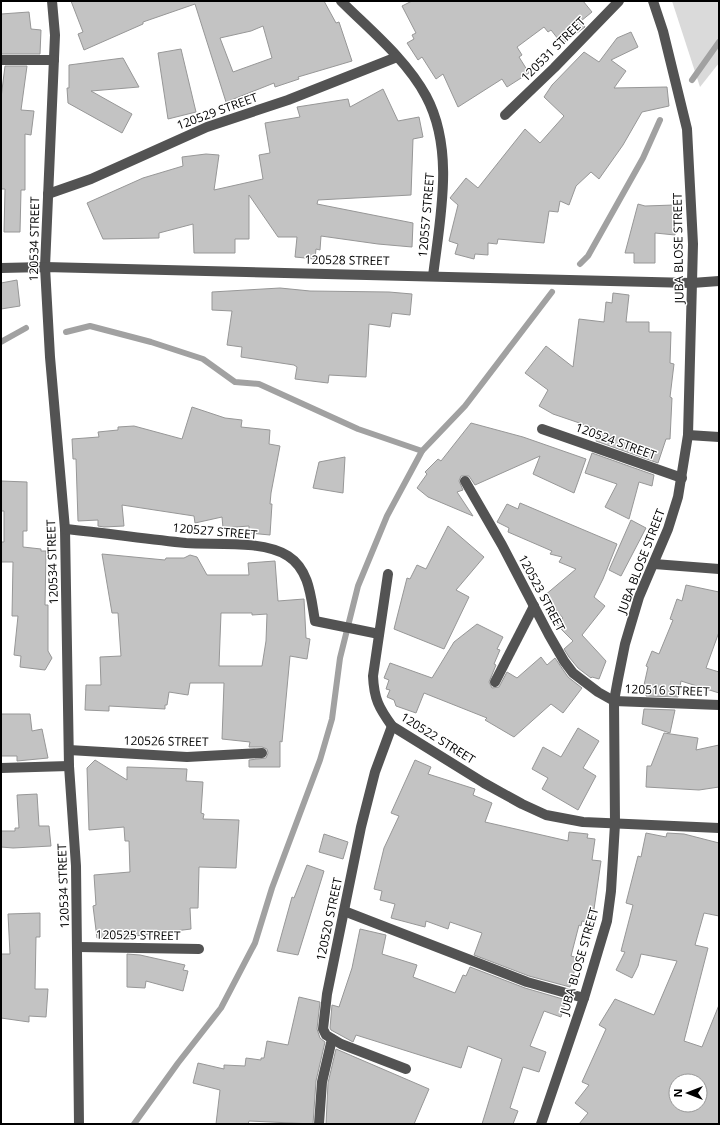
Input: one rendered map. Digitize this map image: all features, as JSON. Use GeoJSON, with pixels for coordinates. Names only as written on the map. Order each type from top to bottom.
{"type":"FeatureCollection","features":[{"type":"Feature","properties":{"kind":"street","name":"120534 STREET"},"geometry":{"type":"LineString","coordinates":[[52,1],[54,60],[45,267],[50,365],[65,529],[69,766],[76,866],[78,947],[79,1124]]}},
{"type":"Feature","properties":{"kind":"street","name":"120557 STREET"},"geometry":{"type":"LineString","coordinates":[[341,1],[397,57],[426,96],[434,114],[439,134],[443,162],[442,198],[433,276]]}},
{"type":"Feature","properties":{"kind":"street","name":"120531 STREET"},"geometry":{"type":"LineString","coordinates":[[505,115],[554,68],[619,1]]}},
{"type":"Feature","properties":{"kind":"street","name":"JUBA BLOSE STREET"},"geometry":{"type":"LineString","coordinates":[[541,1124],[584,998],[607,921],[611,891],[615,824],[614,701],[624,644],[639,597],[654,564],[678,498],[688,435],[692,283],[692,207],[687,129],[664,32],[653,1]]}},
{"type":"Feature","properties":{"kind":"street","name":"120529 STREET"},"geometry":{"type":"LineString","coordinates":[[48,194],[125,165],[207,127],[288,100],[397,57]]}},
{"type":"Feature","properties":{"kind":"street"},"geometry":{"type":"LineString","coordinates":[[1,60],[54,60]]}},
{"type":"Feature","properties":{"kind":"street","name":"120528 STREET"},"geometry":{"type":"LineString","coordinates":[[1,268],[45,267],[692,283],[719,281]]}},
{"type":"Feature","properties":{"kind":"street","name":"120524 STREET"},"geometry":{"type":"LineString","coordinates":[[542,429],[682,478]]}},
{"type":"Feature","properties":{"kind":"street"},"geometry":{"type":"LineString","coordinates":[[688,435],[719,437]]}},
{"type":"Feature","properties":{"kind":"street","name":"120523 STREET"},"geometry":{"type":"LineString","coordinates":[[465,481],[502,545],[564,661],[573,672],[598,692],[614,701]]}},
{"type":"Feature","properties":{"kind":"street","name":"120527 STREET"},"geometry":{"type":"LineString","coordinates":[[65,529],[187,543],[246,544],[271,550],[288,556],[300,568],[307,581],[316,621],[379,634]]}},
{"type":"Feature","properties":{"kind":"street"},"geometry":{"type":"LineString","coordinates":[[654,564],[719,568]]}},
{"type":"Feature","properties":{"kind":"street","name":"120522 STREET"},"geometry":{"type":"LineString","coordinates":[[388,574],[373,676],[374,690],[382,712],[392,726],[484,783],[522,804],[546,815],[583,822],[719,828]]}},
{"type":"Feature","properties":{"kind":"street"},"geometry":{"type":"LineString","coordinates":[[495,682],[534,606]]}},
{"type":"Feature","properties":{"kind":"street","name":"120516 STREET"},"geometry":{"type":"LineString","coordinates":[[614,701],[719,705]]}},
{"type":"Feature","properties":{"kind":"street","name":"120520 STREET"},"geometry":{"type":"LineString","coordinates":[[332,1039],[326,1035],[323,1029],[323,1019],[361,827],[373,779],[392,726]]}},
{"type":"Feature","properties":{"kind":"street","name":"120526 STREET"},"geometry":{"type":"LineString","coordinates":[[69,750],[187,757],[262,753]]}},
{"type":"Feature","properties":{"kind":"street"},"geometry":{"type":"LineString","coordinates":[[1,768],[69,766]]}},
{"type":"Feature","properties":{"kind":"street"},"geometry":{"type":"LineString","coordinates":[[344,911],[527,982],[584,998]]}},
{"type":"Feature","properties":{"kind":"street","name":"120525 STREET"},"geometry":{"type":"LineString","coordinates":[[78,947],[198,949]]}},
{"type":"Feature","properties":{"kind":"street"},"geometry":{"type":"LineString","coordinates":[[319,1124],[322,1082],[332,1039],[406,1069]]}},
{"type":"Feature","properties":{"kind":"shaded area"},"geometry":{"type":"Polygon","coordinates":[[[672,1],[719,1],[719,63],[700,87],[672,1]]]}},
{"type":"Feature","properties":{"kind":"building"},"geometry":{"type":"Polygon","coordinates":[[[71,1],[324,1],[336,23],[339,22],[352,61],[298,77],[299,79],[275,87],[274,83],[226,102],[195,4],[143,22],[143,24],[84,50],[78,34],[83,32],[71,1]],[[263,26],[251,31],[220,38],[233,72],[272,58],[263,26]]]}},
{"type":"Feature","properties":{"kind":"building"},"geometry":{"type":"Polygon","coordinates":[[[412,1],[583,1],[592,12],[581,21],[585,27],[562,44],[551,30],[548,32],[544,27],[517,47],[522,55],[519,57],[529,73],[507,87],[502,79],[458,107],[443,74],[436,79],[422,57],[418,60],[407,43],[414,39],[412,35],[416,33],[402,6],[412,1]]]}},
{"type":"Feature","properties":{"kind":"building"},"geometry":{"type":"Polygon","coordinates":[[[29,12],[31,29],[41,30],[40,54],[1,54],[1,14],[29,12]]]}},
{"type":"Feature","properties":{"kind":"building"},"geometry":{"type":"Polygon","coordinates":[[[631,32],[638,47],[611,60],[626,71],[614,88],[667,87],[669,106],[642,112],[623,145],[599,179],[591,172],[576,186],[569,205],[560,201],[558,212],[549,211],[544,243],[498,239],[497,244],[488,243],[488,255],[475,254],[474,259],[455,254],[458,244],[449,241],[458,205],[450,198],[466,178],[478,188],[525,129],[540,143],[564,116],[544,97],[552,85],[584,52],[599,62],[617,38],[631,32]]]}},
{"type":"Feature","properties":{"kind":"building"},"geometry":{"type":"Polygon","coordinates":[[[181,49],[196,112],[168,119],[158,53],[181,49]]]}},
{"type":"Feature","properties":{"kind":"building"},"geometry":{"type":"Polygon","coordinates":[[[123,58],[139,87],[91,91],[132,114],[122,133],[68,103],[67,88],[69,88],[69,65],[123,58]]]}},
{"type":"Feature","properties":{"kind":"building"},"geometry":{"type":"Polygon","coordinates":[[[5,66],[27,66],[21,110],[34,111],[31,135],[25,134],[25,190],[21,190],[20,232],[4,232],[5,189],[1,189],[1,98],[5,66]]]}},
{"type":"Feature","properties":{"kind":"building"},"geometry":{"type":"Polygon","coordinates":[[[383,89],[398,121],[419,117],[423,137],[413,139],[411,195],[318,200],[317,204],[413,223],[412,247],[321,236],[320,250],[316,249],[315,259],[295,257],[297,237],[278,237],[249,195],[249,239],[235,239],[235,253],[194,253],[193,224],[159,233],[159,238],[103,239],[87,203],[143,178],[183,166],[182,157],[206,154],[219,155],[214,190],[263,179],[259,155],[270,153],[265,123],[300,117],[297,107],[348,99],[350,107],[383,89]]]}},
{"type":"Feature","properties":{"kind":"building"},"geometry":{"type":"Polygon","coordinates":[[[638,204],[645,206],[674,205],[675,235],[655,233],[655,263],[634,263],[634,253],[625,253],[638,204]]]}},
{"type":"Feature","properties":{"kind":"building"},"geometry":{"type":"Polygon","coordinates":[[[17,280],[20,306],[1,309],[1,283],[17,280]]]}},
{"type":"Feature","properties":{"kind":"building"},"geometry":{"type":"Polygon","coordinates":[[[280,288],[310,291],[389,292],[412,294],[410,315],[392,313],[390,327],[369,324],[366,377],[329,375],[328,383],[295,379],[297,367],[294,365],[241,357],[242,347],[227,345],[232,311],[212,310],[212,292],[280,288]]]}},
{"type":"Feature","properties":{"kind":"building"},"geometry":{"type":"Polygon","coordinates":[[[613,293],[629,295],[626,322],[649,322],[649,332],[671,332],[670,363],[674,364],[670,397],[672,398],[670,439],[666,439],[658,463],[596,441],[600,430],[553,414],[539,406],[548,390],[525,373],[546,346],[573,367],[579,319],[604,322],[606,302],[612,303],[613,293]]]}},
{"type":"Feature","properties":{"kind":"building"},"geometry":{"type":"Polygon","coordinates":[[[192,407],[225,418],[242,420],[241,427],[270,430],[269,444],[280,446],[271,493],[270,504],[272,504],[270,535],[249,533],[249,526],[223,528],[222,517],[195,523],[194,516],[122,505],[124,526],[98,526],[98,520],[78,521],[76,459],[73,459],[72,439],[99,437],[98,432],[118,430],[118,427],[134,426],[182,439],[192,407]]]}},
{"type":"Feature","properties":{"kind":"building"},"geometry":{"type":"Polygon","coordinates":[[[471,423],[523,437],[586,459],[574,493],[533,474],[540,456],[475,485],[469,476],[461,476],[459,481],[463,490],[457,492],[473,516],[428,497],[417,488],[427,474],[425,472],[438,459],[441,461],[471,423]]]}},
{"type":"Feature","properties":{"kind":"building"},"geometry":{"type":"Polygon","coordinates":[[[592,453],[654,475],[652,486],[639,482],[629,519],[605,507],[617,484],[585,473],[592,453]]]}},
{"type":"Feature","properties":{"kind":"building"},"geometry":{"type":"Polygon","coordinates":[[[345,457],[343,493],[313,488],[319,462],[345,457]]]}},
{"type":"Feature","properties":{"kind":"building"},"geometry":{"type":"Polygon","coordinates":[[[1,481],[27,482],[27,531],[23,531],[23,547],[46,551],[45,605],[48,605],[48,651],[52,658],[45,670],[20,667],[21,656],[14,655],[18,616],[12,616],[13,562],[1,562],[1,542],[4,542],[4,511],[1,511],[1,481]]]}},
{"type":"Feature","properties":{"kind":"building"},"geometry":{"type":"Polygon","coordinates":[[[520,503],[617,544],[594,597],[605,606],[582,635],[606,661],[599,679],[591,678],[578,668],[569,657],[564,649],[573,641],[556,624],[563,618],[544,596],[576,569],[559,562],[562,557],[550,554],[552,551],[508,532],[509,528],[497,522],[507,504],[518,509],[520,503]]]}},
{"type":"Feature","properties":{"kind":"building"},"geometry":{"type":"Polygon","coordinates":[[[631,520],[646,528],[621,576],[609,570],[631,520]]]}},
{"type":"Feature","properties":{"kind":"building"},"geometry":{"type":"Polygon","coordinates":[[[448,526],[484,557],[456,590],[469,597],[444,649],[394,629],[407,578],[410,579],[417,565],[426,569],[448,526]]]}},
{"type":"Feature","properties":{"kind":"building"},"geometry":{"type":"Polygon","coordinates":[[[102,554],[165,560],[166,558],[184,558],[190,555],[197,557],[207,575],[249,575],[248,563],[275,561],[278,601],[304,599],[306,638],[310,639],[307,659],[290,656],[282,742],[280,741],[280,767],[249,767],[249,760],[266,758],[268,753],[267,749],[262,747],[249,747],[250,742],[222,739],[224,683],[190,683],[188,695],[169,692],[165,709],[109,706],[109,711],[85,710],[86,685],[101,685],[100,657],[121,656],[118,613],[112,613],[102,554]],[[221,613],[219,666],[262,666],[266,641],[267,614],[252,615],[252,613],[221,613]]]}},
{"type":"Feature","properties":{"kind":"building"},"geometry":{"type":"Polygon","coordinates":[[[686,585],[719,592],[719,632],[706,668],[719,672],[719,693],[681,681],[678,697],[646,696],[648,686],[644,685],[648,667],[646,666],[652,651],[659,654],[673,620],[670,619],[677,599],[682,601],[686,585]]]}},
{"type":"Feature","properties":{"kind":"building"},"geometry":{"type":"Polygon","coordinates":[[[477,624],[503,637],[497,649],[500,650],[489,682],[492,688],[499,687],[507,672],[517,678],[541,657],[547,665],[555,658],[568,677],[582,688],[563,713],[551,704],[514,737],[485,720],[487,718],[424,693],[416,713],[396,706],[394,700],[387,697],[390,690],[386,689],[389,680],[384,678],[390,663],[432,678],[454,642],[477,624]]]}},
{"type":"Feature","properties":{"kind":"building"},"geometry":{"type":"Polygon","coordinates":[[[644,709],[675,710],[670,733],[642,724],[644,709]]]}},
{"type":"Feature","properties":{"kind":"building"},"geometry":{"type":"Polygon","coordinates":[[[1,714],[30,714],[32,731],[42,729],[48,758],[17,761],[17,756],[1,756],[1,714]]]}},
{"type":"Feature","properties":{"kind":"building"},"geometry":{"type":"Polygon","coordinates":[[[578,728],[599,741],[583,768],[596,776],[578,810],[542,789],[548,778],[532,769],[543,747],[561,757],[578,728]]]}},
{"type":"Feature","properties":{"kind":"building"},"geometry":{"type":"Polygon","coordinates":[[[664,733],[698,738],[696,750],[719,745],[719,787],[699,790],[646,787],[647,766],[651,766],[664,733]]]}},
{"type":"Feature","properties":{"kind":"building"},"geometry":{"type":"Polygon","coordinates":[[[95,760],[127,780],[127,767],[187,769],[186,781],[203,782],[201,813],[204,814],[203,819],[239,820],[236,868],[199,867],[198,908],[190,908],[191,929],[111,939],[111,936],[97,938],[93,906],[96,905],[94,875],[130,872],[129,841],[125,841],[124,827],[89,830],[87,768],[95,760]]]}},
{"type":"Feature","properties":{"kind":"building"},"geometry":{"type":"Polygon","coordinates":[[[415,760],[431,767],[428,774],[475,789],[473,795],[492,803],[485,822],[568,841],[569,832],[588,834],[587,838],[595,839],[592,860],[601,861],[592,923],[582,921],[581,926],[579,925],[571,956],[578,958],[570,987],[529,976],[474,955],[482,933],[450,922],[448,929],[426,921],[425,927],[391,918],[395,904],[380,900],[382,891],[374,889],[384,848],[399,816],[391,813],[415,760]]]}},
{"type":"Feature","properties":{"kind":"building"},"geometry":{"type":"Polygon","coordinates":[[[37,794],[39,826],[49,826],[51,846],[13,848],[1,847],[1,831],[15,831],[15,828],[19,828],[17,795],[37,794]]]}},
{"type":"Feature","properties":{"kind":"building"},"geometry":{"type":"Polygon","coordinates":[[[646,833],[666,837],[667,833],[684,834],[719,843],[719,916],[704,913],[695,945],[708,948],[684,1041],[702,1047],[719,1005],[719,1124],[579,1124],[588,1113],[575,1103],[589,1085],[582,1082],[606,1029],[599,1025],[615,999],[654,1015],[677,961],[641,954],[638,966],[632,978],[616,970],[625,952],[621,951],[633,905],[626,903],[638,856],[641,857],[646,833]]]}},
{"type":"Feature","properties":{"kind":"building"},"geometry":{"type":"Polygon","coordinates":[[[324,834],[348,842],[343,859],[319,852],[324,834]]]}},
{"type":"Feature","properties":{"kind":"building"},"geometry":{"type":"Polygon","coordinates":[[[307,865],[324,871],[298,955],[277,951],[292,897],[294,898],[307,865]]]}},
{"type":"Feature","properties":{"kind":"building"},"geometry":{"type":"Polygon","coordinates":[[[40,913],[40,937],[36,937],[35,989],[48,989],[46,1017],[29,1016],[29,1022],[1,1018],[1,954],[10,954],[8,914],[40,913]]]}},
{"type":"Feature","properties":{"kind":"building"},"geometry":{"type":"Polygon","coordinates":[[[360,929],[386,935],[382,954],[417,965],[413,977],[455,993],[463,975],[466,976],[470,967],[525,988],[566,1000],[561,1017],[544,1011],[530,1046],[546,1052],[539,1072],[523,1067],[510,1108],[518,1111],[513,1124],[482,1124],[502,1059],[468,1046],[461,1068],[356,1035],[353,1042],[331,1030],[332,1005],[339,1007],[352,968],[360,929]]]}},
{"type":"Feature","properties":{"kind":"building"},"geometry":{"type":"Polygon","coordinates":[[[127,954],[140,955],[185,965],[183,970],[188,971],[183,991],[146,981],[145,988],[127,987],[127,954]]]}},
{"type":"Feature","properties":{"kind":"building"},"geometry":{"type":"Polygon","coordinates":[[[299,997],[320,1002],[317,1029],[320,1038],[325,1042],[316,1081],[313,1124],[249,1121],[248,1124],[216,1124],[220,1090],[193,1083],[198,1063],[224,1069],[224,1065],[245,1066],[246,1058],[261,1060],[261,1058],[264,1058],[267,1041],[288,1045],[299,997]]]}},
{"type":"Feature","properties":{"kind":"building"},"geometry":{"type":"Polygon","coordinates":[[[336,1049],[429,1089],[414,1124],[326,1124],[328,1083],[336,1049]]]}},
{"type":"Feature","properties":{"kind":"waterway"},"geometry":{"type":"LineString","coordinates":[[692,80],[719,42]]}},
{"type":"Feature","properties":{"kind":"waterway"},"geometry":{"type":"LineString","coordinates":[[580,264],[588,256],[643,158],[660,120]]}},
{"type":"Feature","properties":{"kind":"waterway"},"geometry":{"type":"LineString","coordinates":[[134,1124],[178,1063],[221,1008],[255,943],[272,888],[320,760],[332,719],[340,658],[358,586],[387,516],[422,451],[465,406],[552,292]]}},
{"type":"Feature","properties":{"kind":"waterway"},"geometry":{"type":"LineString","coordinates":[[66,332],[90,326],[151,342],[203,359],[235,382],[259,384],[358,429],[422,451]]}},
{"type":"Feature","properties":{"kind":"waterway"},"geometry":{"type":"LineString","coordinates":[[1,342],[26,328]]}}]}
